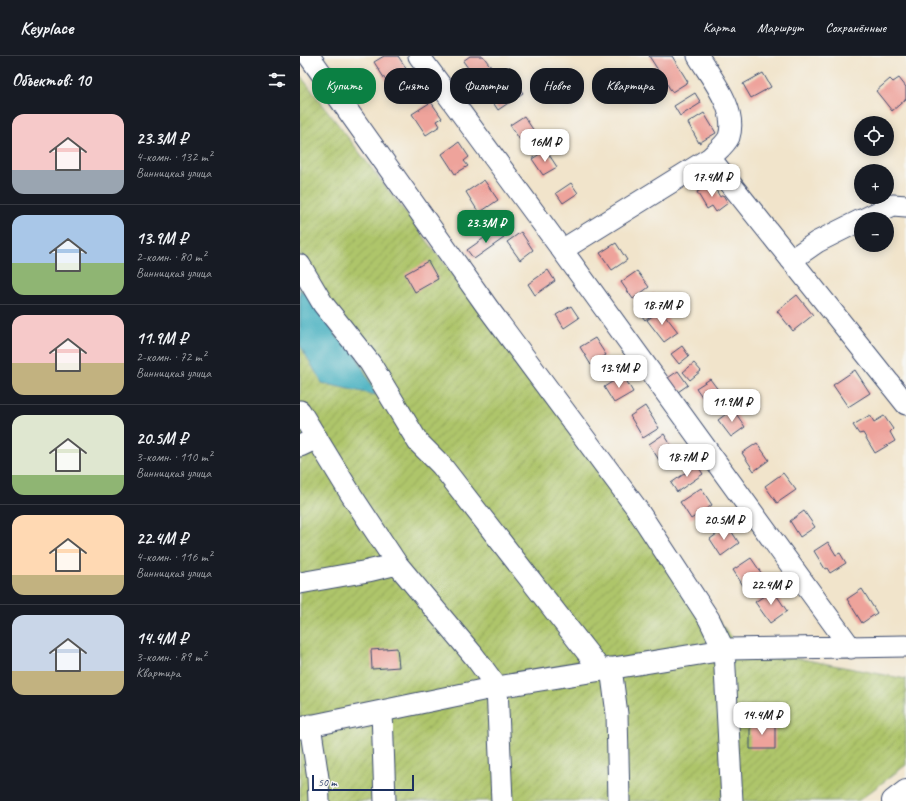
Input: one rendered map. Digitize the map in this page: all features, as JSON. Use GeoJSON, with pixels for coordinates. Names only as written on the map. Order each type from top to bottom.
{"type":"FeatureCollection","features":[{"type":"Feature","properties":{"kind":"highway"},"geometry":{"type":"LineString","coordinates":[[893,801],[906,791]]}},
{"type":"Feature","properties":{"kind":"street"},"geometry":{"type":"LineString","coordinates":[[309,56],[488,308],[635,506],[710,619],[724,650],[732,801]]}},
{"type":"Feature","properties":{"kind":"street"},"geometry":{"type":"LineString","coordinates":[[419,56],[851,648]]}},
{"type":"Feature","properties":{"kind":"street"},"geometry":{"type":"LineString","coordinates":[[562,250],[710,158],[728,138],[731,122],[727,106],[698,56]]}},
{"type":"Feature","properties":{"kind":"street"},"geometry":{"type":"LineString","coordinates":[[710,158],[906,404]]}},
{"type":"Feature","properties":{"kind":"street"},"geometry":{"type":"LineString","coordinates":[[879,212],[893,205],[906,206]]}},
{"type":"Feature","properties":{"kind":"street"},"geometry":{"type":"LineString","coordinates":[[791,260],[817,242],[854,224]]}},
{"type":"Feature","properties":{"kind":"street"},"geometry":{"type":"LineString","coordinates":[[300,265],[323,304],[370,363],[418,442],[441,465],[605,669],[617,714],[619,801]]}},
{"type":"Feature","properties":{"kind":"street"},"geometry":{"type":"LineString","coordinates":[[300,411],[308,442],[352,496],[398,564],[474,656],[497,688],[502,801]]}},
{"type":"Feature","properties":{"kind":"street"},"geometry":{"type":"LineString","coordinates":[[300,583],[398,564]]}},
{"type":"Feature","properties":{"kind":"street"},"geometry":{"type":"LineString","coordinates":[[319,801],[318,778],[305,726],[497,688],[724,650],[906,646]]}},
{"type":"Feature","properties":{"kind":"street"},"geometry":{"type":"LineString","coordinates":[[382,711],[385,801]]}},
{"type":"Feature","properties":{"kind":"green space"},"geometry":{"type":"Polygon","coordinates":[[[300,75],[312,91],[312,104],[322,104],[739,647],[906,679],[906,765],[858,801],[300,801],[300,75]]]}},
{"type":"Feature","properties":{"kind":"water"},"geometry":{"type":"Polygon","coordinates":[[[300,289],[325,312],[336,337],[351,345],[376,395],[322,383],[300,345],[300,289]]]}},
{"type":"Feature","properties":{"kind":"building"},"geometry":{"type":"Polygon","coordinates":[[[384,56],[398,56],[406,68],[384,68],[384,78],[374,62],[384,56]]]}},
{"type":"Feature","properties":{"kind":"building"},"geometry":{"type":"Polygon","coordinates":[[[470,56],[483,56],[492,68],[468,68],[463,61],[470,56]]]}},
{"type":"Feature","properties":{"kind":"building"},"geometry":{"type":"Polygon","coordinates":[[[649,56],[672,56],[688,82],[672,92],[668,86],[668,68],[657,68],[649,56]]]}},
{"type":"Feature","properties":{"kind":"building"},"geometry":{"type":"Polygon","coordinates":[[[763,73],[771,87],[751,98],[743,84],[763,73]]]}},
{"type":"Feature","properties":{"kind":"building"},"geometry":{"type":"Polygon","coordinates":[[[899,78],[906,87],[906,99],[892,111],[876,91],[890,79],[893,82],[899,78]]]}},
{"type":"Feature","properties":{"kind":"building"},"geometry":{"type":"Polygon","coordinates":[[[695,93],[701,103],[680,116],[674,106],[695,93]]]}},
{"type":"Feature","properties":{"kind":"building"},"geometry":{"type":"Polygon","coordinates":[[[428,104],[432,104],[442,118],[437,121],[440,126],[426,135],[412,114],[428,104]]]}},
{"type":"Feature","properties":{"kind":"building"},"geometry":{"type":"Polygon","coordinates":[[[494,104],[507,104],[498,110],[494,104]]]}},
{"type":"Feature","properties":{"kind":"building"},"geometry":{"type":"Polygon","coordinates":[[[704,113],[716,133],[699,143],[688,123],[704,113]]]}},
{"type":"Feature","properties":{"kind":"building"},"geometry":{"type":"Polygon","coordinates":[[[524,116],[534,131],[520,140],[510,125],[524,116]]]}},
{"type":"Feature","properties":{"kind":"building"},"geometry":{"type":"Polygon","coordinates":[[[459,142],[469,157],[464,161],[468,166],[455,174],[442,154],[459,142]]]}},
{"type":"Feature","properties":{"kind":"building"},"geometry":{"type":"Polygon","coordinates":[[[546,150],[557,167],[543,175],[532,159],[546,150]]]}},
{"type":"Feature","properties":{"kind":"building"},"geometry":{"type":"Polygon","coordinates":[[[484,180],[498,200],[479,213],[466,192],[484,180]]]}},
{"type":"Feature","properties":{"kind":"building"},"geometry":{"type":"Polygon","coordinates":[[[571,183],[578,193],[563,203],[556,193],[571,183]]]}},
{"type":"Feature","properties":{"kind":"building"},"geometry":{"type":"Polygon","coordinates":[[[712,183],[720,197],[723,195],[728,203],[716,212],[712,206],[707,209],[697,192],[712,183]]]}},
{"type":"Feature","properties":{"kind":"building"},"geometry":{"type":"Polygon","coordinates":[[[497,229],[504,238],[474,259],[467,250],[497,229]]]}},
{"type":"Feature","properties":{"kind":"building"},"geometry":{"type":"Polygon","coordinates":[[[521,232],[533,250],[520,260],[507,242],[521,232]]]}},
{"type":"Feature","properties":{"kind":"building"},"geometry":{"type":"Polygon","coordinates":[[[616,243],[627,260],[612,270],[600,253],[616,243]]]}},
{"type":"Feature","properties":{"kind":"building"},"geometry":{"type":"Polygon","coordinates":[[[428,261],[438,279],[415,292],[405,274],[428,261]]]}},
{"type":"Feature","properties":{"kind":"building"},"geometry":{"type":"Polygon","coordinates":[[[548,270],[555,281],[535,295],[528,284],[548,270]]]}},
{"type":"Feature","properties":{"kind":"building"},"geometry":{"type":"Polygon","coordinates":[[[637,271],[649,287],[633,299],[621,282],[637,271]]]}},
{"type":"Feature","properties":{"kind":"building"},"geometry":{"type":"Polygon","coordinates":[[[654,293],[664,306],[645,320],[635,307],[654,293]]]}},
{"type":"Feature","properties":{"kind":"building"},"geometry":{"type":"Polygon","coordinates":[[[797,295],[813,315],[793,331],[777,311],[797,295]]]}},
{"type":"Feature","properties":{"kind":"building"},"geometry":{"type":"Polygon","coordinates":[[[571,306],[579,318],[564,328],[556,315],[571,306]]]}},
{"type":"Feature","properties":{"kind":"building"},"geometry":{"type":"Polygon","coordinates":[[[661,310],[678,332],[664,342],[647,320],[661,310]]]}},
{"type":"Feature","properties":{"kind":"building"},"geometry":{"type":"Polygon","coordinates":[[[595,338],[606,355],[591,365],[580,347],[595,338]]]}},
{"type":"Feature","properties":{"kind":"building"},"geometry":{"type":"Polygon","coordinates":[[[682,346],[689,356],[679,364],[671,354],[682,346]]]}},
{"type":"Feature","properties":{"kind":"building"},"geometry":{"type":"Polygon","coordinates":[[[694,363],[701,371],[690,380],[683,372],[694,363]]]}},
{"type":"Feature","properties":{"kind":"building"},"geometry":{"type":"Polygon","coordinates":[[[855,370],[870,393],[848,407],[833,385],[855,370]]]}},
{"type":"Feature","properties":{"kind":"building"},"geometry":{"type":"Polygon","coordinates":[[[678,371],[688,385],[675,394],[665,380],[678,371]]]}},
{"type":"Feature","properties":{"kind":"building"},"geometry":{"type":"Polygon","coordinates":[[[623,375],[633,392],[614,403],[604,387],[623,375]]]}},
{"type":"Feature","properties":{"kind":"building"},"geometry":{"type":"Polygon","coordinates":[[[710,379],[722,395],[708,405],[696,388],[710,379]]]}},
{"type":"Feature","properties":{"kind":"building"},"geometry":{"type":"Polygon","coordinates":[[[645,406],[659,428],[643,438],[630,416],[645,406]]]}},
{"type":"Feature","properties":{"kind":"building"},"geometry":{"type":"Polygon","coordinates":[[[733,409],[745,427],[731,437],[718,420],[733,409]]]}},
{"type":"Feature","properties":{"kind":"building"},"geometry":{"type":"Polygon","coordinates":[[[870,415],[874,422],[884,416],[893,429],[890,432],[895,441],[875,453],[863,433],[859,434],[853,425],[870,415]]]}},
{"type":"Feature","properties":{"kind":"building"},"geometry":{"type":"Polygon","coordinates":[[[664,434],[679,458],[664,468],[649,444],[664,434]]]}},
{"type":"Feature","properties":{"kind":"building"},"geometry":{"type":"Polygon","coordinates":[[[757,443],[769,460],[754,471],[742,453],[757,443]]]}},
{"type":"Feature","properties":{"kind":"building"},"geometry":{"type":"Polygon","coordinates":[[[697,465],[703,474],[677,492],[671,483],[697,465]]]}},
{"type":"Feature","properties":{"kind":"building"},"geometry":{"type":"Polygon","coordinates":[[[783,473],[796,490],[777,503],[765,486],[783,473]]]}},
{"type":"Feature","properties":{"kind":"building"},"geometry":{"type":"Polygon","coordinates":[[[701,488],[712,505],[691,519],[680,502],[701,488]]]}},
{"type":"Feature","properties":{"kind":"building"},"geometry":{"type":"Polygon","coordinates":[[[804,511],[815,527],[800,537],[790,521],[804,511]]]}},
{"type":"Feature","properties":{"kind":"building"},"geometry":{"type":"Polygon","coordinates":[[[728,526],[739,543],[721,556],[710,539],[728,526]]]}},
{"type":"Feature","properties":{"kind":"building"},"geometry":{"type":"Polygon","coordinates":[[[828,542],[836,555],[840,553],[846,563],[830,573],[827,568],[825,569],[814,551],[828,542]]]}},
{"type":"Feature","properties":{"kind":"building"},"geometry":{"type":"Polygon","coordinates":[[[751,558],[762,574],[744,587],[733,570],[751,558]]]}},
{"type":"Feature","properties":{"kind":"building"},"geometry":{"type":"Polygon","coordinates":[[[862,589],[877,613],[862,623],[847,599],[862,589]]]}},
{"type":"Feature","properties":{"kind":"building"},"geometry":{"type":"Polygon","coordinates":[[[773,590],[787,611],[770,623],[755,602],[773,590]]]}},
{"type":"Feature","properties":{"kind":"building"},"geometry":{"type":"Polygon","coordinates":[[[397,648],[399,667],[372,669],[371,650],[397,648]]]}},
{"type":"Feature","properties":{"kind":"building"},"geometry":{"type":"Polygon","coordinates":[[[750,723],[775,723],[775,749],[750,749],[750,723]]]}}]}
